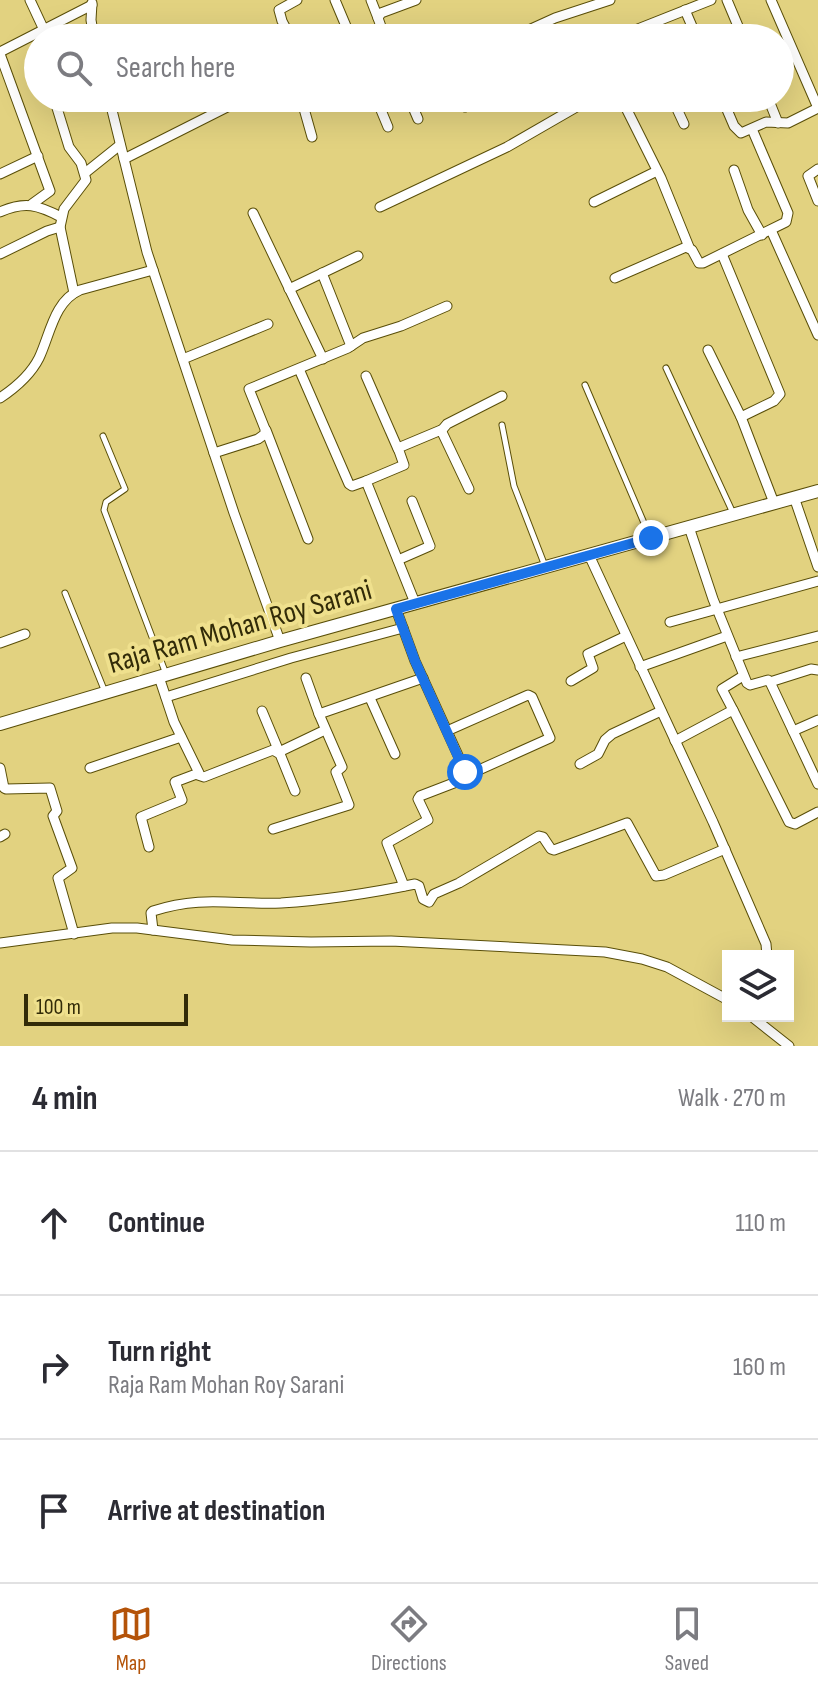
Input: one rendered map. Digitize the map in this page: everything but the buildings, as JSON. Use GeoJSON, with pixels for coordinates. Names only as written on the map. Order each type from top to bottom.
{"type":"FeatureCollection","features":[{"type":"Feature","properties":{"kind":"street"},"geometry":{"type":"LineString","coordinates":[[30,0],[41,24]]}},
{"type":"Feature","properties":{"kind":"street"},"geometry":{"type":"LineString","coordinates":[[284,24],[279,10],[297,0]]}},
{"type":"Feature","properties":{"kind":"street"},"geometry":{"type":"LineString","coordinates":[[345,24],[336,2],[349,0]]}},
{"type":"Feature","properties":{"kind":"street"},"geometry":{"type":"LineString","coordinates":[[371,0],[380,24]]}},
{"type":"Feature","properties":{"kind":"street"},"geometry":{"type":"LineString","coordinates":[[378,18],[386,10],[416,0]]}},
{"type":"Feature","properties":{"kind":"street"},"geometry":{"type":"LineString","coordinates":[[542,24],[610,0]]}},
{"type":"Feature","properties":{"kind":"street"},"geometry":{"type":"LineString","coordinates":[[650,24],[711,0]]}},
{"type":"Feature","properties":{"kind":"street"},"geometry":{"type":"LineString","coordinates":[[727,0],[737,24]]}},
{"type":"Feature","properties":{"kind":"street"},"geometry":{"type":"LineString","coordinates":[[771,0],[781,24]]}},
{"type":"Feature","properties":{"kind":"street"},"geometry":{"type":"LineString","coordinates":[[55,24],[92,3],[93,24]]}},
{"type":"Feature","properties":{"kind":"street"},"geometry":{"type":"LineString","coordinates":[[685,10],[691,24]]}},
{"type":"Feature","properties":{"kind":"street"},"geometry":{"type":"LineString","coordinates":[[0,212],[18,205],[32,204],[50,191],[0,53],[24,40]]}},
{"type":"Feature","properties":{"kind":"street"},"geometry":{"type":"LineString","coordinates":[[728,112],[741,133],[766,122],[788,123],[818,108],[794,53]]}},
{"type":"Feature","properties":{"kind":"street"},"geometry":{"type":"LineString","coordinates":[[58,112],[69,147],[85,173],[85,185],[67,204],[61,222],[74,293]]}},
{"type":"Feature","properties":{"kind":"street"},"geometry":{"type":"LineString","coordinates":[[112,112],[153,270],[280,641]]}},
{"type":"Feature","properties":{"kind":"street"},"geometry":{"type":"LineString","coordinates":[[124,159],[217,112]]}},
{"type":"Feature","properties":{"kind":"street"},"geometry":{"type":"LineString","coordinates":[[305,112],[312,137]]}},
{"type":"Feature","properties":{"kind":"street"},"geometry":{"type":"LineString","coordinates":[[382,112],[388,127]]}},
{"type":"Feature","properties":{"kind":"street"},"geometry":{"type":"LineString","coordinates":[[415,112],[418,119]]}},
{"type":"Feature","properties":{"kind":"street"},"geometry":{"type":"LineString","coordinates":[[380,207],[507,147],[568,112]]}},
{"type":"Feature","properties":{"kind":"street"},"geometry":{"type":"LineString","coordinates":[[628,112],[699,263],[786,222],[788,213],[752,129]]}},
{"type":"Feature","properties":{"kind":"street"},"geometry":{"type":"LineString","coordinates":[[678,112],[684,124]]}},
{"type":"Feature","properties":{"kind":"street"},"geometry":{"type":"LineString","coordinates":[[774,112],[778,123]]}},
{"type":"Feature","properties":{"kind":"street"},"geometry":{"type":"LineString","coordinates":[[85,173],[120,145]]}},
{"type":"Feature","properties":{"kind":"street"},"geometry":{"type":"LineString","coordinates":[[0,174],[38,156]]}},
{"type":"Feature","properties":{"kind":"street"},"geometry":{"type":"LineString","coordinates":[[818,169],[808,176],[808,181],[818,201]]}},
{"type":"Feature","properties":{"kind":"street"},"geometry":{"type":"LineString","coordinates":[[734,170],[748,210],[766,233],[818,335]]}},
{"type":"Feature","properties":{"kind":"street"},"geometry":{"type":"LineString","coordinates":[[594,202],[657,171]]}},
{"type":"Feature","properties":{"kind":"street"},"geometry":{"type":"LineString","coordinates":[[32,204],[61,222]]}},
{"type":"Feature","properties":{"kind":"street"},"geometry":{"type":"LineString","coordinates":[[253,213],[323,359]]}},
{"type":"Feature","properties":{"kind":"street"},"geometry":{"type":"LineString","coordinates":[[0,254],[61,222]]}},
{"type":"Feature","properties":{"kind":"street"},"geometry":{"type":"LineString","coordinates":[[615,278],[689,247]]}},
{"type":"Feature","properties":{"kind":"street"},"geometry":{"type":"LineString","coordinates":[[722,254],[780,394],[774,401],[741,417]]}},
{"type":"Feature","properties":{"kind":"street"},"geometry":{"type":"LineString","coordinates":[[289,289],[358,256]]}},
{"type":"Feature","properties":{"kind":"street"},"geometry":{"type":"LineString","coordinates":[[0,398],[34,366],[51,324],[74,293],[153,270]]}},
{"type":"Feature","properties":{"kind":"street"},"geometry":{"type":"LineString","coordinates":[[322,273],[351,346]]}},
{"type":"Feature","properties":{"kind":"street"},"geometry":{"type":"LineString","coordinates":[[308,539],[249,389],[323,359],[363,338],[447,306]]}},
{"type":"Feature","properties":{"kind":"street"},"geometry":{"type":"LineString","coordinates":[[183,359],[268,324]]}},
{"type":"Feature","properties":{"kind":"street"},"geometry":{"type":"LineString","coordinates":[[708,350],[741,417],[774,503]]}},
{"type":"Feature","properties":{"kind":"street"},"geometry":{"type":"LineString","coordinates":[[299,369],[352,486],[404,465],[366,376]]}},
{"type":"Feature","properties":{"kind":"street"},"geometry":{"type":"LineString","coordinates":[[398,449],[442,430],[447,424],[502,396]]}},
{"type":"Feature","properties":{"kind":"street"},"geometry":{"type":"LineString","coordinates":[[214,453],[258,439],[265,434],[265,429]]}},
{"type":"Feature","properties":{"kind":"street"},"geometry":{"type":"LineString","coordinates":[[442,430],[469,489]]}},
{"type":"Feature","properties":{"kind":"street"},"geometry":{"type":"LineString","coordinates":[[366,481],[415,603]]}},
{"type":"Feature","properties":{"kind":"street","name":"Raja Ram Mohan Roy Sarani"},"geometry":{"type":"LineString","coordinates":[[0,724],[280,641],[818,491]]}},
{"type":"Feature","properties":{"kind":"street"},"geometry":{"type":"LineString","coordinates":[[794,497],[818,567]]}},
{"type":"Feature","properties":{"kind":"street"},"geometry":{"type":"LineString","coordinates":[[398,560],[430,546],[412,501]]}},
{"type":"Feature","properties":{"kind":"street"},"geometry":{"type":"LineString","coordinates":[[689,527],[716,608],[743,676],[750,685],[811,669],[818,670]]}},
{"type":"Feature","properties":{"kind":"street"},"geometry":{"type":"LineString","coordinates":[[589,555],[725,849],[766,950]]}},
{"type":"Feature","properties":{"kind":"street"},"geometry":{"type":"LineString","coordinates":[[670,622],[818,581]]}},
{"type":"Feature","properties":{"kind":"street"},"geometry":{"type":"LineString","coordinates":[[396,609],[423,678],[467,774]]}},
{"type":"Feature","properties":{"kind":"street"},"geometry":{"type":"LineString","coordinates":[[166,697],[291,658],[403,628]]}},
{"type":"Feature","properties":{"kind":"street"},"geometry":{"type":"LineString","coordinates":[[0,643],[25,634]]}},
{"type":"Feature","properties":{"kind":"street"},"geometry":{"type":"LineString","coordinates":[[571,681],[593,668],[588,654],[626,636]]}},
{"type":"Feature","properties":{"kind":"street"},"geometry":{"type":"LineString","coordinates":[[640,667],[727,636]]}},
{"type":"Feature","properties":{"kind":"street"},"geometry":{"type":"LineString","coordinates":[[736,657],[818,636]]}},
{"type":"Feature","properties":{"kind":"street"},"geometry":{"type":"LineString","coordinates":[[163,676],[166,697],[198,775]]}},
{"type":"Feature","properties":{"kind":"street"},"geometry":{"type":"LineString","coordinates":[[743,676],[722,689],[791,824],[818,812]]}},
{"type":"Feature","properties":{"kind":"street"},"geometry":{"type":"LineString","coordinates":[[273,829],[349,806],[336,772],[342,767],[306,678]]}},
{"type":"Feature","properties":{"kind":"street"},"geometry":{"type":"LineString","coordinates":[[319,714],[423,678]]}},
{"type":"Feature","properties":{"kind":"street"},"geometry":{"type":"LineString","coordinates":[[770,682],[818,784]]}},
{"type":"Feature","properties":{"kind":"street"},"geometry":{"type":"LineString","coordinates":[[404,886],[387,843],[428,820],[418,799],[420,796],[550,738],[532,697],[528,695],[447,731]]}},
{"type":"Feature","properties":{"kind":"street"},"geometry":{"type":"LineString","coordinates":[[370,698],[395,754]]}},
{"type":"Feature","properties":{"kind":"street"},"geometry":{"type":"LineString","coordinates":[[675,741],[733,710]]}},
{"type":"Feature","properties":{"kind":"street"},"geometry":{"type":"LineString","coordinates":[[262,711],[295,791]]}},
{"type":"Feature","properties":{"kind":"street"},"geometry":{"type":"LineString","coordinates":[[580,764],[598,754],[612,734],[661,711]]}},
{"type":"Feature","properties":{"kind":"street"},"geometry":{"type":"LineString","coordinates":[[793,731],[818,720]]}},
{"type":"Feature","properties":{"kind":"street"},"geometry":{"type":"LineString","coordinates":[[149,847],[141,817],[182,800],[175,782],[198,775],[204,777],[270,751],[280,753],[325,730]]}},
{"type":"Feature","properties":{"kind":"street"},"geometry":{"type":"LineString","coordinates":[[90,768],[181,737]]}},
{"type":"Feature","properties":{"kind":"street"},"geometry":{"type":"LineString","coordinates":[[0,768],[6,789],[50,788],[57,811],[53,816],[72,868],[58,878],[74,934]]}},
{"type":"Feature","properties":{"kind":"street"},"geometry":{"type":"LineString","coordinates":[[153,930],[152,912],[169,905],[228,900],[277,903],[321,900],[418,885],[423,899],[429,902],[434,894],[459,883],[539,836],[554,850],[627,823],[652,873],[659,877],[725,849]]}},
{"type":"Feature","properties":{"kind":"street"},"geometry":{"type":"LineString","coordinates":[[0,943],[112,928],[232,940],[405,941],[605,952],[667,967],[722,997]]}},
{"type":"Feature","properties":{"kind":"street"},"geometry":{"type":"LineString","coordinates":[[759,1022],[789,1046]]}},
{"type":"Feature","properties":{"kind":"lane"},"geometry":{"type":"LineString","coordinates":[[666,368],[733,514]]}},
{"type":"Feature","properties":{"kind":"lane"},"geometry":{"type":"LineString","coordinates":[[585,385],[651,538]]}},
{"type":"Feature","properties":{"kind":"lane"},"geometry":{"type":"LineString","coordinates":[[502,425],[514,486],[545,567]]}},
{"type":"Feature","properties":{"kind":"lane"},"geometry":{"type":"LineString","coordinates":[[103,436],[125,489],[106,502],[104,510],[163,676]]}},
{"type":"Feature","properties":{"kind":"lane"},"geometry":{"type":"LineString","coordinates":[[65,593],[105,693]]}},
{"type":"Feature","properties":{"kind":"route"},"geometry":{"type":"LineString","coordinates":[[465,772],[415,661],[396,609],[651,538]]}}]}
